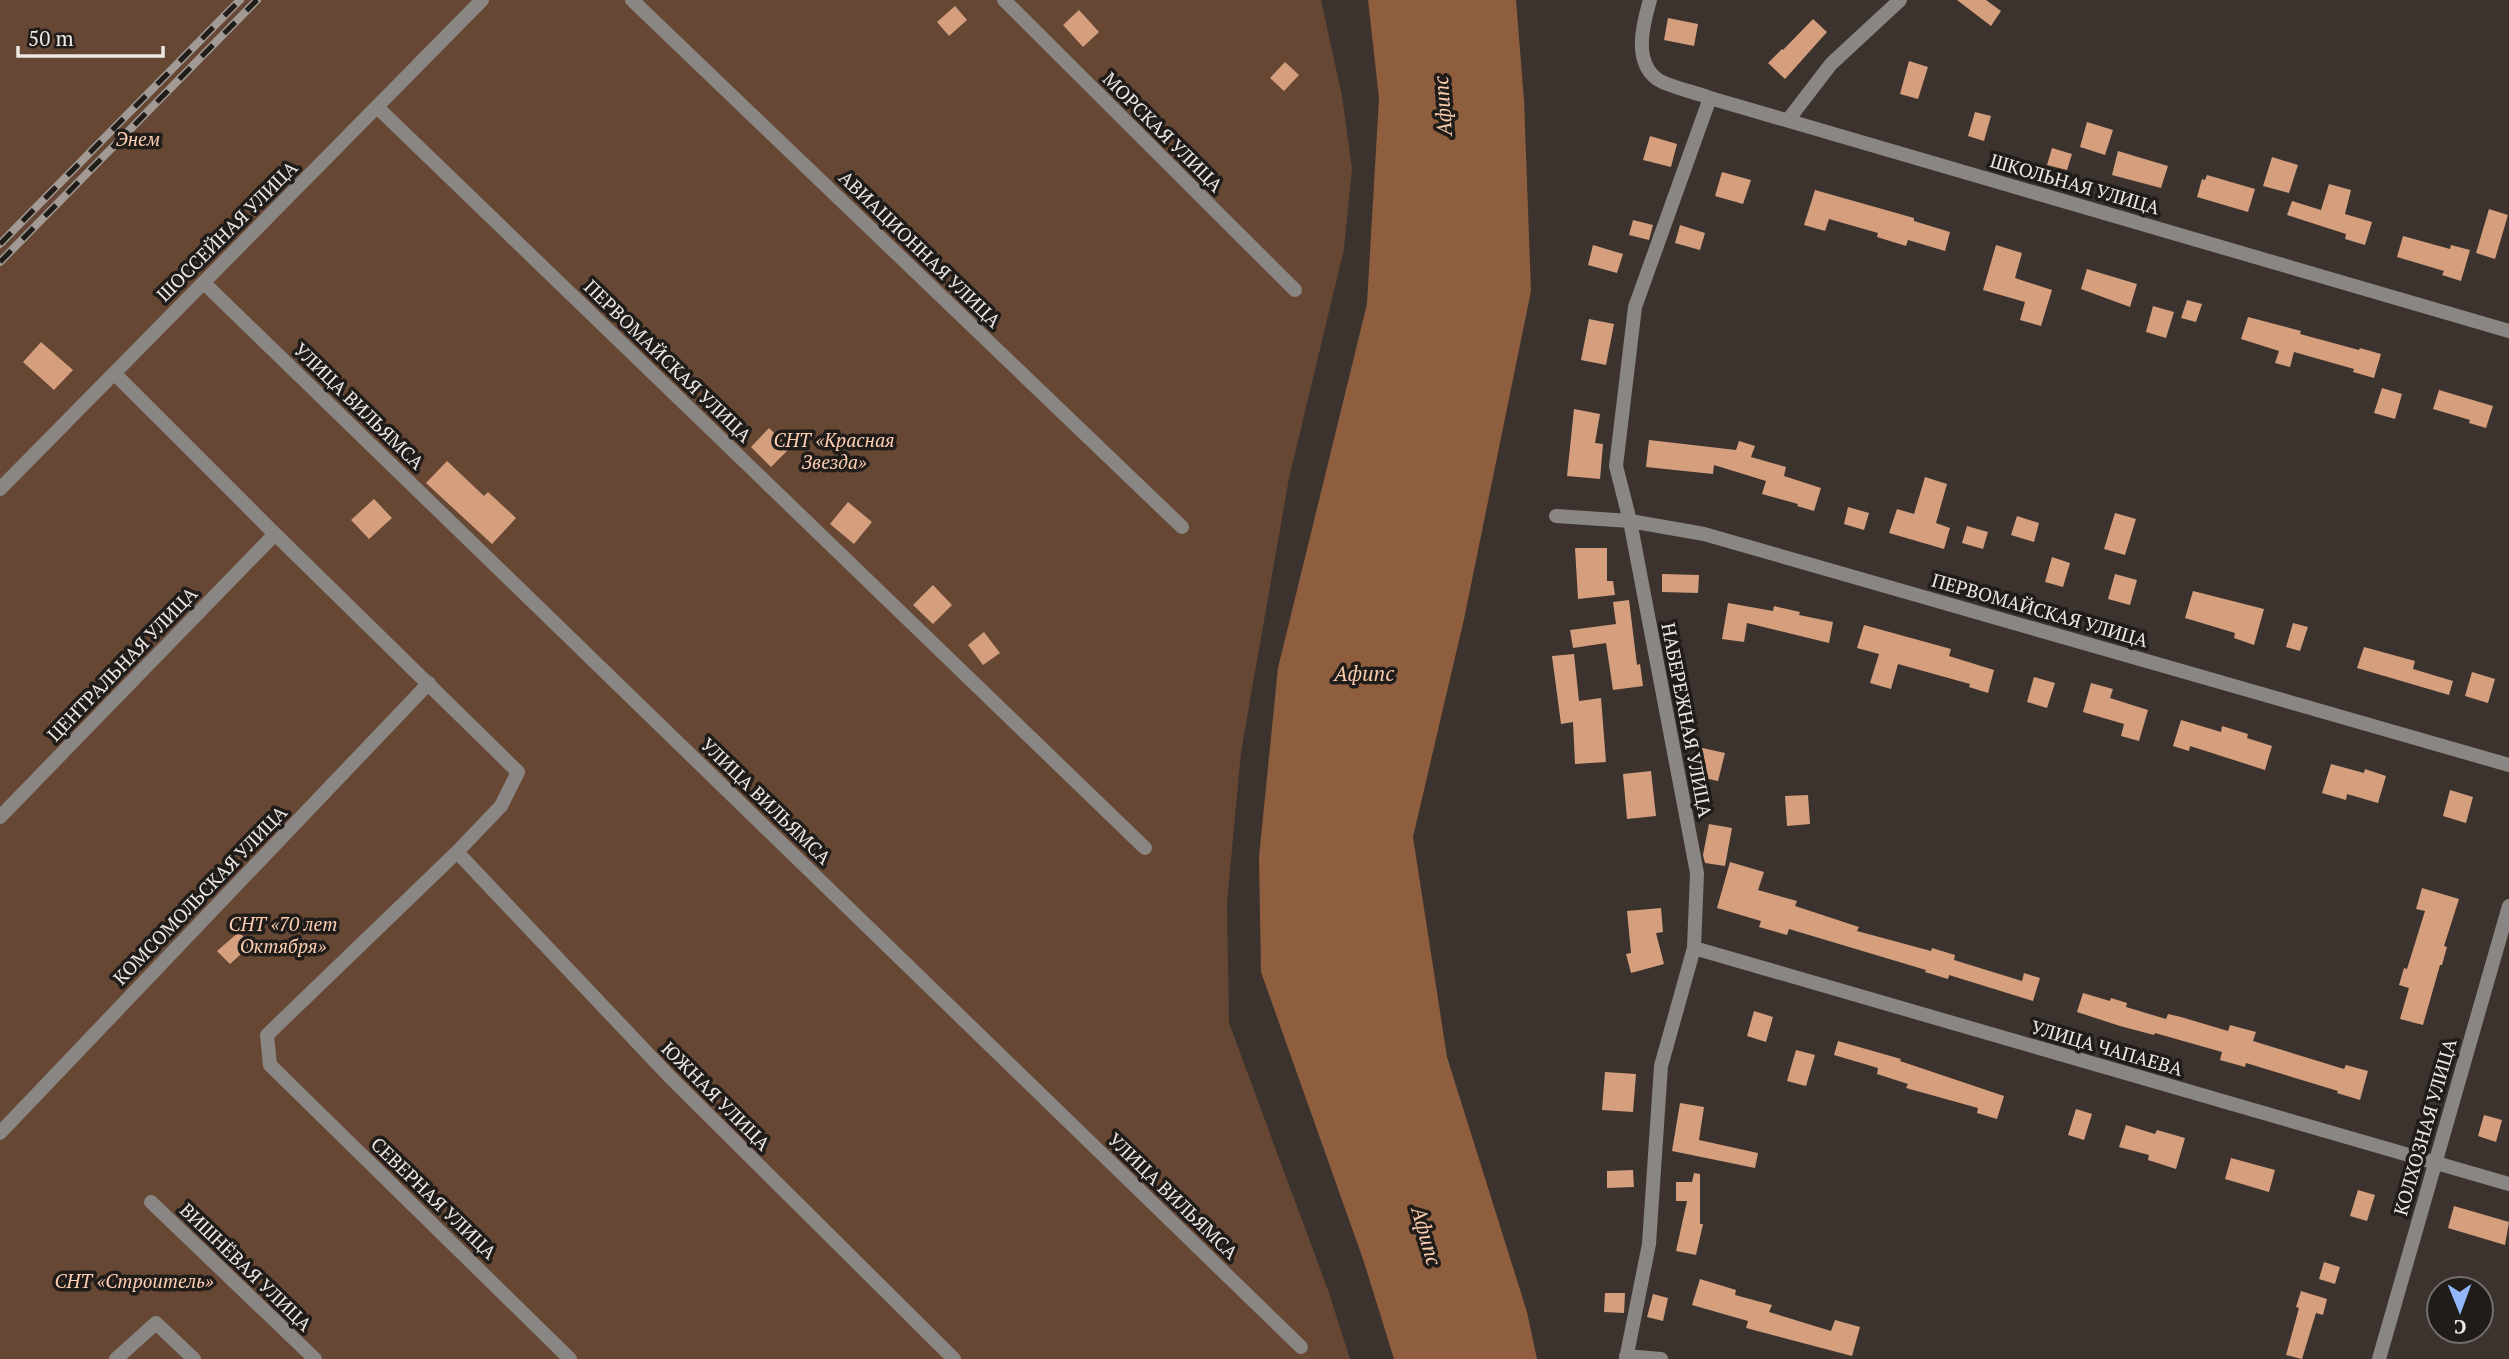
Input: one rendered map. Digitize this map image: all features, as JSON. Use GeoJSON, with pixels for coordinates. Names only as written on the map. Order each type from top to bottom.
{"type":"FeatureCollection","features":[{"type":"Feature","properties":{"kind":"street","name":"ШОССЕЙНАЯ УЛИЦА"},"geometry":{"type":"LineString","coordinates":[[0,489],[482,0]]}},
{"type":"Feature","properties":{"kind":"street","name":"АВИАЦИОННАЯ УЛИЦА"},"geometry":{"type":"LineString","coordinates":[[632,0],[1182,527]]}},
{"type":"Feature","properties":{"kind":"street","name":"МОРСКАЯ УЛИЦА"},"geometry":{"type":"LineString","coordinates":[[1004,0],[1295,290]]}},
{"type":"Feature","properties":{"kind":"street","name":"ШКОЛЬНАЯ УЛИЦА"},"geometry":{"type":"LineString","coordinates":[[1650,0],[1643,24],[1642,58],[1657,79],[1710,98],[2509,331]]}},
{"type":"Feature","properties":{"kind":"street"},"geometry":{"type":"LineString","coordinates":[[1788,120],[1831,64],[1899,0]]}},
{"type":"Feature","properties":{"kind":"street","name":"НАБЕРЕЖНАЯ УЛИЦА"},"geometry":{"type":"LineString","coordinates":[[1626,1358],[1649,1244],[1661,1066],[1693,948],[1697,873],[1630,521],[1616,466],[1635,307],[1710,98]]}},
{"type":"Feature","properties":{"kind":"street","name":"ПЕРВОМАЙСКАЯ УЛИЦА"},"geometry":{"type":"LineString","coordinates":[[377,107],[1145,848]]}},
{"type":"Feature","properties":{"kind":"street","name":"УЛИЦА ВИЛЬЯМСА"},"geometry":{"type":"LineString","coordinates":[[204,283],[1301,1347]]}},
{"type":"Feature","properties":{"kind":"street"},"geometry":{"type":"LineString","coordinates":[[114,373],[273,536],[429,683],[518,772],[501,806],[457,852]]}},
{"type":"Feature","properties":{"kind":"street","name":"ПЕРВОМАЙСКАЯ УЛИЦА"},"geometry":{"type":"LineString","coordinates":[[1556,516],[1630,521],[1704,534],[2509,765]]}},
{"type":"Feature","properties":{"kind":"street","name":"ЦЕНТРАЛЬНАЯ УЛИЦА"},"geometry":{"type":"LineString","coordinates":[[0,817],[273,536]]}},
{"type":"Feature","properties":{"kind":"street","name":"КОМСОМОЛЬСКАЯ УЛИЦА"},"geometry":{"type":"LineString","coordinates":[[0,1133],[429,683]]}},
{"type":"Feature","properties":{"kind":"street","name":"СЕВЕРНАЯ УЛИЦА"},"geometry":{"type":"LineString","coordinates":[[457,852],[267,1035],[270,1065],[570,1359]]}},
{"type":"Feature","properties":{"kind":"street","name":"ЮЖНАЯ УЛИЦА"},"geometry":{"type":"LineString","coordinates":[[457,852],[669,1076],[954,1359]]}},
{"type":"Feature","properties":{"kind":"street","name":"КОЛХОЗНАЯ УЛИЦА"},"geometry":{"type":"LineString","coordinates":[[2379,1359],[2509,906]]}},
{"type":"Feature","properties":{"kind":"street","name":"УЛИЦА ЧАПАЕВА"},"geometry":{"type":"LineString","coordinates":[[1693,948],[2509,1184]]}},
{"type":"Feature","properties":{"kind":"street","name":"ВИШНЁВАЯ УЛИЦА"},"geometry":{"type":"LineString","coordinates":[[151,1202],[315,1359]]}},
{"type":"Feature","properties":{"kind":"street"},"geometry":{"type":"LineString","coordinates":[[116,1359],[156,1323],[194,1359]]}},
{"type":"Feature","properties":{"kind":"street"},"geometry":{"type":"LineString","coordinates":[[1626,1358],[1661,1359]]}},
{"type":"Feature","properties":{"kind":"green space"},"geometry":{"type":"Polygon","coordinates":[[[0,0],[1321,0],[1342,96],[1352,169],[1344,249],[1289,478],[1241,752],[1227,904],[1229,1023],[1329,1293],[1350,1359],[0,1359],[0,0]]]}},
{"type":"Feature","properties":{"kind":"water","name":"Афипс"},"geometry":{"type":"Polygon","coordinates":[[[1368,0],[1516,0],[1524,100],[1531,291],[1464,619],[1413,837],[1447,1057],[1527,1312],[1537,1359],[1394,1359],[1364,1262],[1261,972],[1259,857],[1278,668],[1367,304],[1379,98],[1368,0]]]}},
{"type":"Feature","properties":{"kind":"building"},"geometry":{"type":"Polygon","coordinates":[[[1957,0],[1986,0],[2001,11],[1991,26],[1957,0]]]}},
{"type":"Feature","properties":{"kind":"building"},"geometry":{"type":"Polygon","coordinates":[[[955,6],[967,20],[949,36],[937,22],[955,6]]]}},
{"type":"Feature","properties":{"kind":"building"},"geometry":{"type":"Polygon","coordinates":[[[1079,10],[1099,32],[1083,47],[1063,25],[1079,10]]]}},
{"type":"Feature","properties":{"kind":"building"},"geometry":{"type":"Polygon","coordinates":[[[1668,18],[1698,24],[1694,46],[1664,40],[1668,18]]]}},
{"type":"Feature","properties":{"kind":"building"},"geometry":{"type":"Polygon","coordinates":[[[1813,19],[1827,32],[1785,79],[1768,63],[1813,19]]]}},
{"type":"Feature","properties":{"kind":"building"},"geometry":{"type":"Polygon","coordinates":[[[1909,61],[1928,67],[1918,99],[1900,94],[1909,61]]]}},
{"type":"Feature","properties":{"kind":"building"},"geometry":{"type":"Polygon","coordinates":[[[1285,62],[1299,75],[1284,91],[1270,78],[1285,62]]]}},
{"type":"Feature","properties":{"kind":"building"},"geometry":{"type":"Polygon","coordinates":[[[1975,112],[1991,116],[1984,141],[1968,136],[1975,112]]]}},
{"type":"Feature","properties":{"kind":"building"},"geometry":{"type":"Polygon","coordinates":[[[2087,122],[2113,130],[2105,155],[2080,147],[2087,122]]]}},
{"type":"Feature","properties":{"kind":"building"},"geometry":{"type":"Polygon","coordinates":[[[1650,136],[1677,144],[1671,167],[1643,160],[1650,136]]]}},
{"type":"Feature","properties":{"kind":"building"},"geometry":{"type":"Polygon","coordinates":[[[2052,148],[2072,154],[2067,170],[2047,165],[2052,148]]]}},
{"type":"Feature","properties":{"kind":"building"},"geometry":{"type":"Polygon","coordinates":[[[2118,151],[2168,166],[2161,188],[2112,175],[2118,151]]]}},
{"type":"Feature","properties":{"kind":"building"},"geometry":{"type":"Polygon","coordinates":[[[2272,157],[2298,165],[2289,193],[2263,186],[2272,157]]]}},
{"type":"Feature","properties":{"kind":"building"},"geometry":{"type":"Polygon","coordinates":[[[1722,172],[1751,180],[1743,204],[1715,196],[1722,172]]]}},
{"type":"Feature","properties":{"kind":"building"},"geometry":{"type":"Polygon","coordinates":[[[2207,175],[2255,189],[2248,212],[2197,197],[2202,179],[2205,180],[2207,175]]]}},
{"type":"Feature","properties":{"kind":"building"},"geometry":{"type":"Polygon","coordinates":[[[2329,184],[2351,190],[2345,214],[2372,222],[2365,245],[2345,239],[2346,234],[2287,215],[2292,201],[2321,210],[2329,184]]]}},
{"type":"Feature","properties":{"kind":"building"},"geometry":{"type":"Polygon","coordinates":[[[1815,190],[1914,218],[1914,221],[1950,232],[1945,251],[1908,240],[1906,246],[1877,237],[1878,233],[1829,219],[1825,231],[1804,225],[1815,190]]]}},
{"type":"Feature","properties":{"kind":"building"},"geometry":{"type":"Polygon","coordinates":[[[2489,209],[2508,215],[2495,259],[2476,253],[2489,209]]]}},
{"type":"Feature","properties":{"kind":"building"},"geometry":{"type":"Polygon","coordinates":[[[1633,220],[1653,225],[1649,240],[1629,235],[1633,220]]]}},
{"type":"Feature","properties":{"kind":"building"},"geometry":{"type":"Polygon","coordinates":[[[1680,225],[1705,233],[1700,250],[1675,243],[1680,225]]]}},
{"type":"Feature","properties":{"kind":"building"},"geometry":{"type":"Polygon","coordinates":[[[2403,236],[2450,249],[2451,245],[2470,250],[2461,281],[2442,275],[2444,271],[2397,257],[2403,236]]]}},
{"type":"Feature","properties":{"kind":"building"},"geometry":{"type":"Polygon","coordinates":[[[1593,245],[1623,254],[1617,273],[1588,265],[1593,245]]]}},
{"type":"Feature","properties":{"kind":"building"},"geometry":{"type":"Polygon","coordinates":[[[1996,245],[2022,253],[2015,278],[2052,290],[2041,326],[2020,320],[2025,302],[1983,290],[1996,245]]]}},
{"type":"Feature","properties":{"kind":"building"},"geometry":{"type":"Polygon","coordinates":[[[2087,269],[2137,284],[2130,307],[2081,289],[2087,269]]]}},
{"type":"Feature","properties":{"kind":"building"},"geometry":{"type":"Polygon","coordinates":[[[2187,300],[2202,304],[2196,322],[2181,318],[2187,300]]]}},
{"type":"Feature","properties":{"kind":"building"},"geometry":{"type":"Polygon","coordinates":[[[2153,306],[2174,312],[2166,338],[2146,332],[2153,306]]]}},
{"type":"Feature","properties":{"kind":"building"},"geometry":{"type":"Polygon","coordinates":[[[2248,317],[2301,331],[2300,334],[2381,354],[2374,378],[2353,372],[2354,369],[2294,352],[2290,367],[2275,363],[2279,351],[2241,339],[2248,317]]]}},
{"type":"Feature","properties":{"kind":"building"},"geometry":{"type":"Polygon","coordinates":[[[1589,319],[1614,324],[1606,365],[1581,360],[1589,319]]]}},
{"type":"Feature","properties":{"kind":"building"},"geometry":{"type":"Polygon","coordinates":[[[41,342],[73,370],[54,390],[23,362],[41,342]]]}},
{"type":"Feature","properties":{"kind":"building"},"geometry":{"type":"Polygon","coordinates":[[[2382,388],[2402,394],[2395,419],[2374,413],[2382,388]]]}},
{"type":"Feature","properties":{"kind":"building"},"geometry":{"type":"Polygon","coordinates":[[[2439,390],[2493,406],[2486,428],[2469,423],[2470,420],[2433,409],[2439,390]]]}},
{"type":"Feature","properties":{"kind":"building"},"geometry":{"type":"Polygon","coordinates":[[[1574,409],[1600,414],[1595,443],[1603,444],[1600,479],[1567,476],[1574,409]]]}},
{"type":"Feature","properties":{"kind":"building"},"geometry":{"type":"Polygon","coordinates":[[[769,428],[790,448],[771,467],[751,447],[769,428]]]}},
{"type":"Feature","properties":{"kind":"building"},"geometry":{"type":"Polygon","coordinates":[[[1649,440],[1736,450],[1739,441],[1755,446],[1751,457],[1786,467],[1784,476],[1821,488],[1814,511],[1762,494],[1766,481],[1714,465],[1713,474],[1646,467],[1649,440]]]}},
{"type":"Feature","properties":{"kind":"building"},"geometry":{"type":"Polygon","coordinates":[[[447,461],[484,496],[488,492],[516,518],[492,544],[426,483],[447,461]]]}},
{"type":"Feature","properties":{"kind":"building"},"geometry":{"type":"Polygon","coordinates":[[[1925,477],[1947,484],[1936,523],[1950,528],[1944,549],[1889,533],[1897,509],[1914,514],[1925,477]]]}},
{"type":"Feature","properties":{"kind":"building"},"geometry":{"type":"Polygon","coordinates":[[[374,499],[392,518],[369,539],[351,520],[374,499]]]}},
{"type":"Feature","properties":{"kind":"building"},"geometry":{"type":"Polygon","coordinates":[[[848,502],[872,522],[854,544],[830,524],[848,502]]]}},
{"type":"Feature","properties":{"kind":"building"},"geometry":{"type":"Polygon","coordinates":[[[1848,507],[1869,513],[1864,530],[1844,524],[1848,507]]]}},
{"type":"Feature","properties":{"kind":"building"},"geometry":{"type":"Polygon","coordinates":[[[2115,513],[2136,519],[2125,555],[2104,549],[2115,513]]]}},
{"type":"Feature","properties":{"kind":"building"},"geometry":{"type":"Polygon","coordinates":[[[2017,516],[2039,523],[2034,542],[2011,535],[2017,516]]]}},
{"type":"Feature","properties":{"kind":"building"},"geometry":{"type":"Polygon","coordinates":[[[1967,526],[1988,532],[1983,549],[1962,543],[1967,526]]]}},
{"type":"Feature","properties":{"kind":"building"},"geometry":{"type":"Polygon","coordinates":[[[1575,548],[1607,548],[1607,581],[1613,581],[1615,595],[1578,599],[1575,548]]]}},
{"type":"Feature","properties":{"kind":"building"},"geometry":{"type":"Polygon","coordinates":[[[2052,557],[2070,563],[2063,587],[2045,582],[2052,557]]]}},
{"type":"Feature","properties":{"kind":"building"},"geometry":{"type":"Polygon","coordinates":[[[1662,574],[1699,575],[1698,593],[1662,592],[1662,574]]]}},
{"type":"Feature","properties":{"kind":"building"},"geometry":{"type":"Polygon","coordinates":[[[2115,574],[2137,580],[2130,605],[2108,599],[2115,574]]]}},
{"type":"Feature","properties":{"kind":"building"},"geometry":{"type":"Polygon","coordinates":[[[933,585],[952,605],[933,624],[913,605],[933,585]]]}},
{"type":"Feature","properties":{"kind":"building"},"geometry":{"type":"Polygon","coordinates":[[[2193,591],[2264,609],[2254,645],[2234,638],[2235,633],[2185,618],[2193,591]]]}},
{"type":"Feature","properties":{"kind":"building"},"geometry":{"type":"Polygon","coordinates":[[[1629,600],[1637,665],[1640,664],[1643,686],[1613,690],[1606,643],[1573,648],[1570,630],[1616,624],[1613,602],[1629,600]]]}},
{"type":"Feature","properties":{"kind":"building"},"geometry":{"type":"Polygon","coordinates":[[[1728,603],[1773,611],[1774,606],[1800,612],[1799,615],[1833,622],[1829,643],[1747,623],[1744,642],[1722,639],[1728,603]]]}},
{"type":"Feature","properties":{"kind":"building"},"geometry":{"type":"Polygon","coordinates":[[[2293,623],[2308,627],[2300,651],[2286,647],[2293,623]]]}},
{"type":"Feature","properties":{"kind":"building"},"geometry":{"type":"Polygon","coordinates":[[[1864,625],[1951,649],[1949,656],[1994,670],[1988,693],[1969,687],[1970,684],[1898,664],[1891,689],[1870,683],[1879,654],[1857,648],[1864,625]]]}},
{"type":"Feature","properties":{"kind":"building"},"geometry":{"type":"Polygon","coordinates":[[[984,632],[1000,653],[983,665],[968,645],[984,632]]]}},
{"type":"Feature","properties":{"kind":"building"},"geometry":{"type":"Polygon","coordinates":[[[2364,647],[2415,661],[2413,669],[2453,681],[2449,695],[2357,668],[2364,647]]]}},
{"type":"Feature","properties":{"kind":"building"},"geometry":{"type":"Polygon","coordinates":[[[1574,654],[1579,701],[1601,698],[1606,762],[1575,764],[1573,722],[1561,724],[1552,656],[1574,654]]]}},
{"type":"Feature","properties":{"kind":"building"},"geometry":{"type":"Polygon","coordinates":[[[2472,672],[2495,679],[2488,703],[2465,696],[2472,672]]]}},
{"type":"Feature","properties":{"kind":"building"},"geometry":{"type":"Polygon","coordinates":[[[2034,677],[2055,683],[2047,708],[2027,702],[2034,677]]]}},
{"type":"Feature","properties":{"kind":"building"},"geometry":{"type":"Polygon","coordinates":[[[2091,683],[2113,689],[2110,698],[2148,710],[2139,741],[2121,736],[2124,724],[2083,712],[2091,683]]]}},
{"type":"Feature","properties":{"kind":"building"},"geometry":{"type":"Polygon","coordinates":[[[2181,720],[2221,732],[2222,726],[2248,734],[2247,738],[2272,746],[2265,770],[2190,746],[2189,751],[2173,746],[2181,720]]]}},
{"type":"Feature","properties":{"kind":"building"},"geometry":{"type":"Polygon","coordinates":[[[1698,747],[1725,753],[1718,781],[1691,775],[1698,747]]]}},
{"type":"Feature","properties":{"kind":"building"},"geometry":{"type":"Polygon","coordinates":[[[2331,764],[2364,773],[2365,769],[2386,776],[2378,803],[2347,794],[2346,800],[2322,793],[2331,764]]]}},
{"type":"Feature","properties":{"kind":"building"},"geometry":{"type":"Polygon","coordinates":[[[1651,771],[1656,816],[1627,819],[1623,774],[1651,771]]]}},
{"type":"Feature","properties":{"kind":"building"},"geometry":{"type":"Polygon","coordinates":[[[2450,790],[2473,797],[2466,823],[2443,816],[2450,790]]]}},
{"type":"Feature","properties":{"kind":"building"},"geometry":{"type":"Polygon","coordinates":[[[1808,795],[1810,824],[1787,826],[1785,796],[1808,795]]]}},
{"type":"Feature","properties":{"kind":"building"},"geometry":{"type":"Polygon","coordinates":[[[1709,824],[1732,828],[1725,866],[1705,863],[1703,855],[1709,824]]]}},
{"type":"Feature","properties":{"kind":"building"},"geometry":{"type":"Polygon","coordinates":[[[1730,862],[1764,872],[1758,890],[1797,901],[1795,906],[1859,927],[1857,931],[1931,951],[1932,948],[1955,955],[1954,960],[2022,981],[2024,973],[2040,978],[2033,1001],[1949,975],[1948,979],[1789,929],[1787,935],[1759,927],[1761,921],[1717,908],[1730,862]]]}},
{"type":"Feature","properties":{"kind":"building"},"geometry":{"type":"Polygon","coordinates":[[[2422,888],[2459,899],[2423,1025],[2400,1019],[2409,988],[2399,985],[2404,968],[2407,969],[2425,911],[2416,909],[2422,888]]]}},
{"type":"Feature","properties":{"kind":"building"},"geometry":{"type":"Polygon","coordinates":[[[1661,908],[1663,932],[1656,933],[1664,964],[1631,973],[1626,954],[1631,953],[1627,911],[1661,908]]]}},
{"type":"Feature","properties":{"kind":"building"},"geometry":{"type":"Polygon","coordinates":[[[239,932],[251,945],[230,964],[217,951],[239,932]]]}},
{"type":"Feature","properties":{"kind":"building"},"geometry":{"type":"Polygon","coordinates":[[[2083,993],[2127,1003],[2126,1007],[2166,1019],[2168,1014],[2228,1031],[2230,1025],[2256,1032],[2253,1041],[2344,1069],[2346,1065],[2368,1071],[2360,1100],[2246,1063],[2245,1067],[2220,1060],[2222,1052],[2077,1012],[2083,993]]]}},
{"type":"Feature","properties":{"kind":"building"},"geometry":{"type":"Polygon","coordinates":[[[1754,1011],[1773,1017],[1766,1042],[1747,1036],[1754,1011]]]}},
{"type":"Feature","properties":{"kind":"building"},"geometry":{"type":"Polygon","coordinates":[[[1838,1041],[1901,1059],[1900,1061],[2004,1096],[1997,1119],[1977,1113],[1978,1108],[1906,1088],[1908,1084],[1877,1074],[1878,1068],[1834,1055],[1838,1041]]]}},
{"type":"Feature","properties":{"kind":"building"},"geometry":{"type":"Polygon","coordinates":[[[1796,1050],[1815,1055],[1806,1086],[1787,1081],[1796,1050]]]}},
{"type":"Feature","properties":{"kind":"building"},"geometry":{"type":"Polygon","coordinates":[[[1605,1072],[1636,1074],[1633,1112],[1602,1110],[1605,1072]]]}},
{"type":"Feature","properties":{"kind":"building"},"geometry":{"type":"Polygon","coordinates":[[[1680,1103],[1704,1107],[1699,1140],[1758,1153],[1755,1168],[1672,1151],[1680,1103]]]}},
{"type":"Feature","properties":{"kind":"building"},"geometry":{"type":"Polygon","coordinates":[[[2076,1109],[2092,1114],[2084,1140],[2068,1135],[2076,1109]]]}},
{"type":"Feature","properties":{"kind":"building"},"geometry":{"type":"Polygon","coordinates":[[[2484,1115],[2502,1120],[2496,1142],[2478,1136],[2484,1115]]]}},
{"type":"Feature","properties":{"kind":"building"},"geometry":{"type":"Polygon","coordinates":[[[2126,1125],[2155,1134],[2157,1130],[2185,1138],[2176,1169],[2148,1160],[2149,1155],[2119,1147],[2126,1125]]]}},
{"type":"Feature","properties":{"kind":"building"},"geometry":{"type":"Polygon","coordinates":[[[2231,1158],[2275,1170],[2269,1192],[2225,1179],[2231,1158]]]}},
{"type":"Feature","properties":{"kind":"building"},"geometry":{"type":"Polygon","coordinates":[[[1633,1170],[1634,1187],[1607,1188],[1607,1171],[1633,1170]]]}},
{"type":"Feature","properties":{"kind":"building"},"geometry":{"type":"Polygon","coordinates":[[[1694,1173],[1700,1174],[1700,1224],[1703,1224],[1696,1255],[1676,1251],[1687,1201],[1676,1201],[1676,1182],[1692,1182],[1694,1173]]]}},
{"type":"Feature","properties":{"kind":"building"},"geometry":{"type":"Polygon","coordinates":[[[2358,1190],[2375,1195],[2367,1221],[2350,1216],[2358,1190]]]}},
{"type":"Feature","properties":{"kind":"building"},"geometry":{"type":"Polygon","coordinates":[[[2454,1206],[2509,1222],[2505,1245],[2448,1228],[2454,1206]]]}},
{"type":"Feature","properties":{"kind":"building"},"geometry":{"type":"Polygon","coordinates":[[[2324,1262],[2340,1267],[2335,1284],[2319,1279],[2324,1262]]]}},
{"type":"Feature","properties":{"kind":"building"},"geometry":{"type":"Polygon","coordinates":[[[1700,1279],[1736,1290],[1735,1295],[1772,1305],[1769,1312],[1831,1331],[1835,1320],[1860,1327],[1852,1356],[1746,1328],[1748,1321],[1692,1305],[1700,1279]]]}},
{"type":"Feature","properties":{"kind":"building"},"geometry":{"type":"Polygon","coordinates":[[[2301,1291],[2327,1299],[2323,1315],[2316,1313],[2302,1359],[2286,1355],[2301,1291]]]}},
{"type":"Feature","properties":{"kind":"building"},"geometry":{"type":"Polygon","coordinates":[[[1605,1293],[1625,1293],[1624,1313],[1604,1312],[1605,1293]]]}},
{"type":"Feature","properties":{"kind":"building"},"geometry":{"type":"Polygon","coordinates":[[[1653,1294],[1668,1298],[1663,1321],[1647,1317],[1653,1294]]]}},
{"type":"Feature","properties":{"kind":"railway"},"geometry":{"type":"LineString","coordinates":[[0,244],[240,0]]}},
{"type":"Feature","properties":{"kind":"railway"},"geometry":{"type":"LineString","coordinates":[[0,262],[257,0]]}},
{"type":"Feature","properties":{"kind":"park label","name":"Энем"},"geometry":{"type":"Point","coordinates":[138,139]}},
{"type":"Feature","properties":{"kind":"park label","name":"СНТ «Красная Звезда»"},"geometry":{"type":"Point","coordinates":[834,451]}},
{"type":"Feature","properties":{"kind":"park label","name":"СНТ «70 лет Октября»"},"geometry":{"type":"Point","coordinates":[283,935]}},
{"type":"Feature","properties":{"kind":"park label","name":"СНТ «Строитель»"},"geometry":{"type":"Point","coordinates":[134,1281]}}]}
